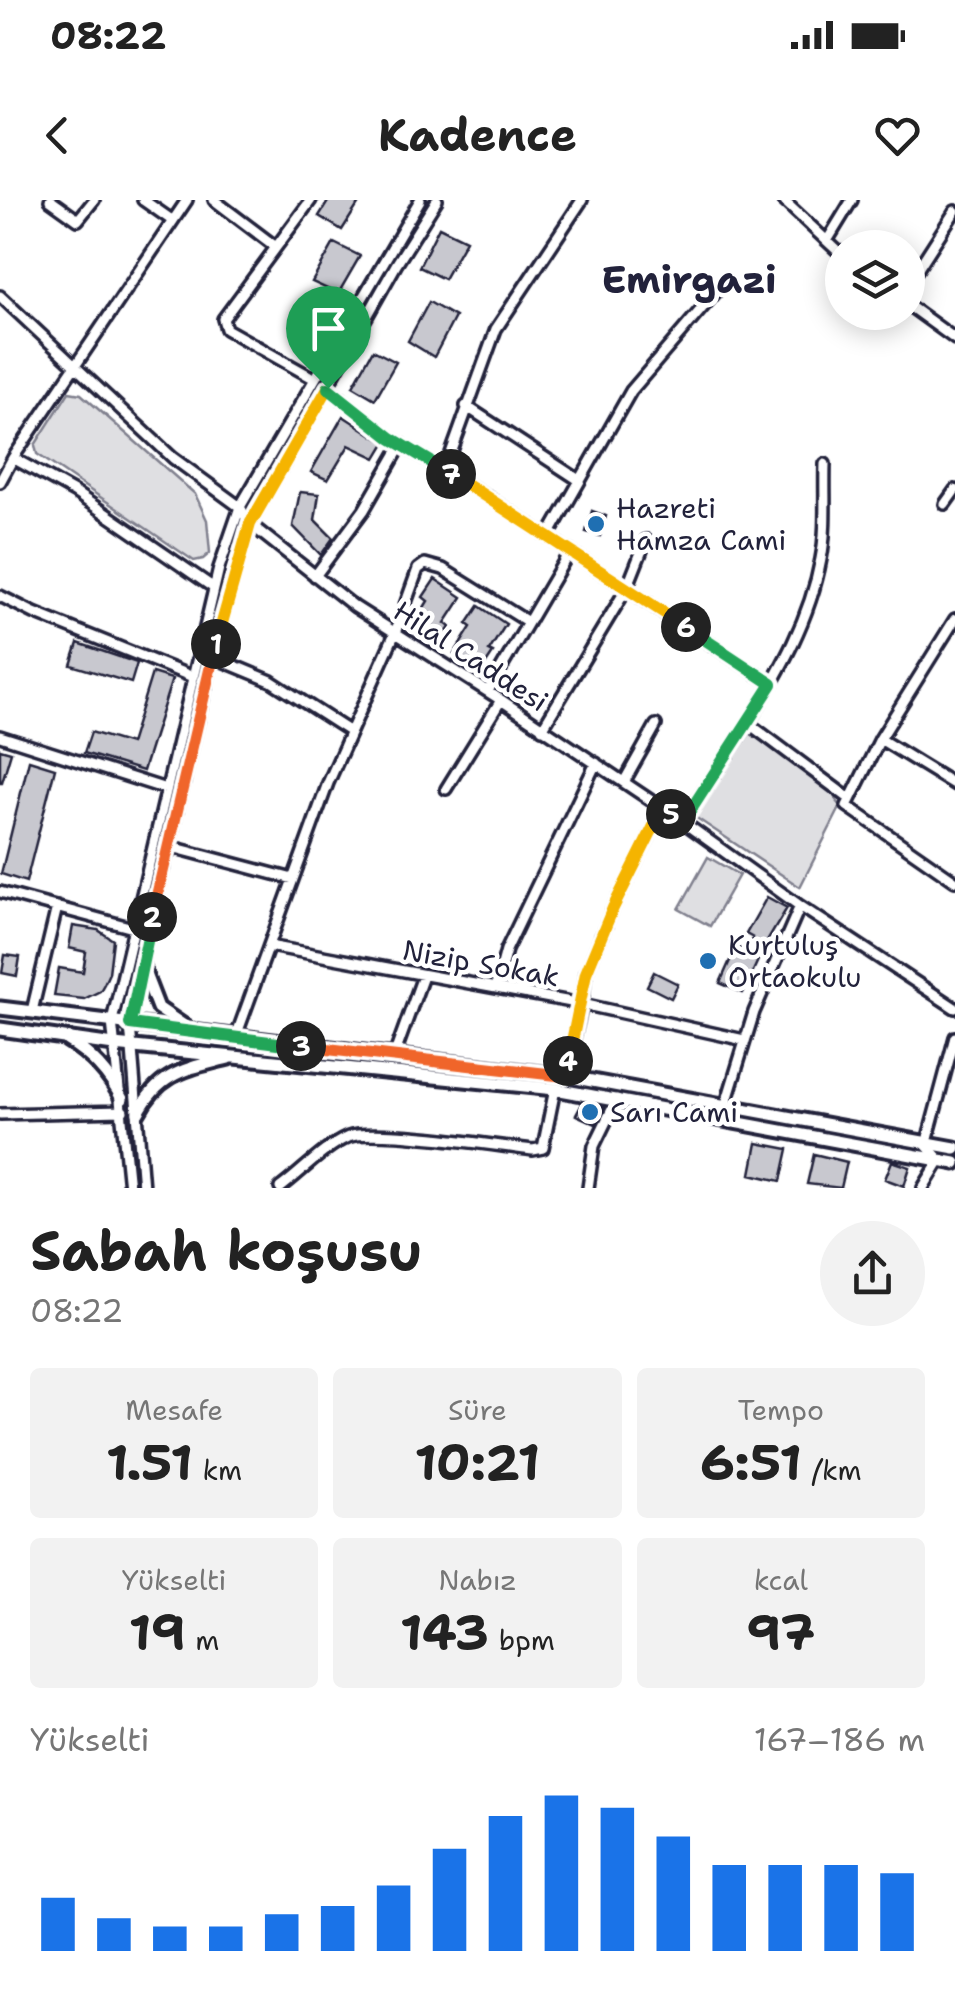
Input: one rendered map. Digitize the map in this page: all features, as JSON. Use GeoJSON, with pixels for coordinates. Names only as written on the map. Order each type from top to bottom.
{"type":"FeatureCollection","features":[{"type":"Feature","properties":{"kind":"main road"},"geometry":{"type":"LineString","coordinates":[[141,964],[158,1008],[200,1034]]}},
{"type":"Feature","properties":{"kind":"main road"},"geometry":{"type":"LineString","coordinates":[[0,1008],[565,1076],[955,1148]]}},
{"type":"Feature","properties":{"kind":"main road"},"geometry":{"type":"LineString","coordinates":[[0,1029],[114,1045],[555,1088],[955,1163]]}},
{"type":"Feature","properties":{"kind":"main road"},"geometry":{"type":"LineString","coordinates":[[53,1035],[90,1056],[104,1070],[122,1105]]}},
{"type":"Feature","properties":{"kind":"main road"},"geometry":{"type":"LineString","coordinates":[[138,1113],[149,1092],[166,1077],[240,1055]]}},
{"type":"Feature","properties":{"kind":"street"},"geometry":{"type":"LineString","coordinates":[[50,200],[78,220],[94,200]]}},
{"type":"Feature","properties":{"kind":"street"},"geometry":{"type":"LineString","coordinates":[[143,200],[174,222]]}},
{"type":"Feature","properties":{"kind":"street"},"geometry":{"type":"LineString","coordinates":[[0,482],[187,200]]}},
{"type":"Feature","properties":{"kind":"street"},"geometry":{"type":"LineString","coordinates":[[214,200],[276,247]]}},
{"type":"Feature","properties":{"kind":"street"},"geometry":{"type":"LineString","coordinates":[[311,200],[223,320],[226,328],[315,379]]}},
{"type":"Feature","properties":{"kind":"street"},"geometry":{"type":"LineString","coordinates":[[129,1188],[112,1021],[214,588],[240,507],[420,200]]}},
{"type":"Feature","properties":{"kind":"street"},"geometry":{"type":"LineString","coordinates":[[143,1188],[130,1024],[213,656],[250,524],[396,265],[438,200]]}},
{"type":"Feature","properties":{"kind":"street"},"geometry":{"type":"LineString","coordinates":[[445,470],[496,329],[582,200]]}},
{"type":"Feature","properties":{"kind":"street"},"geometry":{"type":"LineString","coordinates":[[783,200],[825,239]]}},
{"type":"Feature","properties":{"kind":"street"},"geometry":{"type":"LineString","coordinates":[[834,230],[852,200]]}},
{"type":"Feature","properties":{"kind":"street"},"geometry":{"type":"LineString","coordinates":[[925,258],[955,211]]}},
{"type":"Feature","properties":{"kind":"street"},"geometry":{"type":"LineString","coordinates":[[548,536],[631,392],[716,292]]}},
{"type":"Feature","properties":{"kind":"street","name":"Hilal Caddesi"},"geometry":{"type":"LineString","coordinates":[[0,296],[173,458],[240,507],[250,524],[316,576],[955,1008]]}},
{"type":"Feature","properties":{"kind":"street"},"geometry":{"type":"LineString","coordinates":[[925,317],[955,339]]}},
{"type":"Feature","properties":{"kind":"street"},"geometry":{"type":"LineString","coordinates":[[328,388],[402,444],[772,684]]}},
{"type":"Feature","properties":{"kind":"street"},"geometry":{"type":"LineString","coordinates":[[466,406],[579,480]]}},
{"type":"Feature","properties":{"kind":"street"},"geometry":{"type":"LineString","coordinates":[[316,576],[364,510],[402,444]]}},
{"type":"Feature","properties":{"kind":"street"},"geometry":{"type":"LineString","coordinates":[[13,458],[74,492],[214,588]]}},
{"type":"Feature","properties":{"kind":"street"},"geometry":{"type":"LineString","coordinates":[[683,822],[772,684],[809,607],[822,555],[825,464]]}},
{"type":"Feature","properties":{"kind":"street"},"geometry":{"type":"LineString","coordinates":[[945,504],[955,490]]}},
{"type":"Feature","properties":{"kind":"street"},"geometry":{"type":"LineString","coordinates":[[542,728],[627,588],[646,540]]}},
{"type":"Feature","properties":{"kind":"street"},"geometry":{"type":"LineString","coordinates":[[488,691],[570,551]]}},
{"type":"Feature","properties":{"kind":"street"},"geometry":{"type":"LineString","coordinates":[[235,1039],[349,731],[422,564],[442,569],[528,622]]}},
{"type":"Feature","properties":{"kind":"street"},"geometry":{"type":"LineString","coordinates":[[0,596],[193,677]]}},
{"type":"Feature","properties":{"kind":"street"},"geometry":{"type":"LineString","coordinates":[[955,619],[880,739],[847,806],[955,880]]}},
{"type":"Feature","properties":{"kind":"street"},"geometry":{"type":"LineString","coordinates":[[213,656],[271,681],[349,731]]}},
{"type":"Feature","properties":{"kind":"street"},"geometry":{"type":"LineString","coordinates":[[446,789],[501,700]]}},
{"type":"Feature","properties":{"kind":"street"},"geometry":{"type":"LineString","coordinates":[[748,723],[850,799]]}},
{"type":"Feature","properties":{"kind":"street"},"geometry":{"type":"LineString","coordinates":[[624,782],[656,725]]}},
{"type":"Feature","properties":{"kind":"street"},"geometry":{"type":"LineString","coordinates":[[0,736],[166,789]]}},
{"type":"Feature","properties":{"kind":"street"},"geometry":{"type":"LineString","coordinates":[[880,739],[955,785]]}},
{"type":"Feature","properties":{"kind":"street"},"geometry":{"type":"LineString","coordinates":[[496,987],[506,950],[596,763]]}},
{"type":"Feature","properties":{"kind":"street"},"geometry":{"type":"LineString","coordinates":[[565,1076],[586,973],[613,908],[663,808]]}},
{"type":"Feature","properties":{"kind":"street"},"geometry":{"type":"LineString","coordinates":[[168,846],[293,880]]}},
{"type":"Feature","properties":{"kind":"street"},"geometry":{"type":"LineString","coordinates":[[0,892],[133,928]]}},
{"type":"Feature","properties":{"kind":"street"},"geometry":{"type":"LineString","coordinates":[[725,1106],[744,1040],[800,906]]}},
{"type":"Feature","properties":{"kind":"street"},"geometry":{"type":"LineString","coordinates":[[32,1012],[58,907]]}},
{"type":"Feature","properties":{"kind":"street","name":"Nizip Sokak"},"geometry":{"type":"LineString","coordinates":[[268,946],[496,987],[744,1040]]}},
{"type":"Feature","properties":{"kind":"street"},"geometry":{"type":"LineString","coordinates":[[394,1056],[423,976]]}},
{"type":"Feature","properties":{"kind":"street"},"geometry":{"type":"LineString","coordinates":[[922,1188],[940,1160],[926,1145],[955,1037]]}},
{"type":"Feature","properties":{"kind":"street"},"geometry":{"type":"LineString","coordinates":[[280,1188],[352,1135],[543,1148],[555,1088]]}},
{"type":"Feature","properties":{"kind":"street"},"geometry":{"type":"LineString","coordinates":[[588,1188],[594,1146],[617,1099]]}},
{"type":"Feature","properties":{"kind":"street"},"geometry":{"type":"LineString","coordinates":[[0,1114],[122,1105]]}},
{"type":"Feature","properties":{"kind":"shaded area"},"geometry":{"type":"Polygon","coordinates":[[[69,392],[81,394],[195,494],[207,520],[210,553],[203,559],[194,561],[37,454],[35,445],[69,392]]]}},
{"type":"Feature","properties":{"kind":"shaded area"},"geometry":{"type":"Polygon","coordinates":[[[751,732],[837,795],[841,806],[800,887],[695,817],[751,732]]]}},
{"type":"Feature","properties":{"kind":"shaded area"},"geometry":{"type":"Polygon","coordinates":[[[708,857],[739,875],[710,926],[679,909],[708,857]]]}},
{"type":"Feature","properties":{"kind":"building"},"geometry":{"type":"Polygon","coordinates":[[[329,200],[361,200],[342,230],[319,216],[329,200]]]}},
{"type":"Feature","properties":{"kind":"building"},"geometry":{"type":"Polygon","coordinates":[[[439,227],[466,240],[444,279],[419,267],[439,227]]]}},
{"type":"Feature","properties":{"kind":"building"},"geometry":{"type":"Polygon","coordinates":[[[334,243],[360,256],[338,294],[312,282],[334,243]]]}},
{"type":"Feature","properties":{"kind":"building"},"geometry":{"type":"Polygon","coordinates":[[[429,302],[455,317],[434,357],[408,341],[429,302]]]}},
{"type":"Feature","properties":{"kind":"building"},"geometry":{"type":"Polygon","coordinates":[[[373,350],[396,362],[375,399],[353,386],[373,350]]]}},
{"type":"Feature","properties":{"kind":"building"},"geometry":{"type":"Polygon","coordinates":[[[343,416],[385,443],[376,458],[349,445],[328,480],[311,472],[343,416]]]}},
{"type":"Feature","properties":{"kind":"building"},"geometry":{"type":"Polygon","coordinates":[[[300,492],[319,494],[315,520],[333,538],[321,555],[293,526],[300,492]]]}},
{"type":"Feature","properties":{"kind":"building","name":"Hazreti Hamza Cami"},"geometry":{"type":"Polygon","coordinates":[[[592,511],[606,516],[600,536],[586,532],[592,511]]]}},
{"type":"Feature","properties":{"kind":"building"},"geometry":{"type":"Polygon","coordinates":[[[435,579],[462,597],[445,623],[450,627],[439,645],[412,627],[428,601],[423,597],[435,579]]]}},
{"type":"Feature","properties":{"kind":"building"},"geometry":{"type":"Polygon","coordinates":[[[479,606],[506,624],[481,671],[454,654],[479,606]]]}},
{"type":"Feature","properties":{"kind":"building"},"geometry":{"type":"Polygon","coordinates":[[[78,643],[137,663],[131,683],[71,665],[78,643]]]}},
{"type":"Feature","properties":{"kind":"building"},"geometry":{"type":"Polygon","coordinates":[[[152,673],[172,679],[143,771],[84,753],[91,732],[130,744],[152,673]]]}},
{"type":"Feature","properties":{"kind":"building"},"geometry":{"type":"Polygon","coordinates":[[[0,749],[11,752],[2,782],[0,782],[0,749]]]}},
{"type":"Feature","properties":{"kind":"building"},"geometry":{"type":"Polygon","coordinates":[[[29,760],[55,768],[26,882],[1,874],[29,760]]]}},
{"type":"Feature","properties":{"kind":"building"},"geometry":{"type":"Polygon","coordinates":[[[767,897],[787,908],[743,993],[720,983],[736,947],[747,952],[753,938],[746,934],[767,897]]]}},
{"type":"Feature","properties":{"kind":"building"},"geometry":{"type":"Polygon","coordinates":[[[73,926],[98,930],[113,940],[104,984],[100,991],[84,999],[54,996],[59,968],[83,972],[86,952],[69,948],[73,926]]]}},
{"type":"Feature","properties":{"kind":"building"},"geometry":{"type":"Polygon","coordinates":[[[5,955],[20,957],[17,976],[2,973],[5,955]]]}},
{"type":"Feature","properties":{"kind":"building"},"geometry":{"type":"Polygon","coordinates":[[[654,972],[678,984],[671,998],[647,986],[654,972]]]}},
{"type":"Feature","properties":{"kind":"building","name":"Sarı Cami"},"geometry":{"type":"Polygon","coordinates":[[[582,1104],[604,1108],[596,1124],[576,1115],[582,1104]]]}},
{"type":"Feature","properties":{"kind":"building"},"geometry":{"type":"Polygon","coordinates":[[[757,1143],[788,1149],[781,1181],[751,1174],[757,1143]]]}},
{"type":"Feature","properties":{"kind":"building"},"geometry":{"type":"Polygon","coordinates":[[[814,1154],[847,1162],[841,1188],[807,1184],[814,1154]]]}},
{"type":"Feature","properties":{"kind":"building"},"geometry":{"type":"Polygon","coordinates":[[[892,1161],[910,1167],[904,1186],[885,1179],[892,1161]]]}},
{"type":"Feature","properties":{"kind":"place","name":"Hazreti Hamza Cami"},"geometry":{"type":"Point","coordinates":[596,524]}},
{"type":"Feature","properties":{"kind":"place","name":"Kurtuluş Ortaokulu"},"geometry":{"type":"Point","coordinates":[708,961]}},
{"type":"Feature","properties":{"kind":"place","name":"Sarı Cami"},"geometry":{"type":"Point","coordinates":[590,1112]}},
{"type":"Feature","properties":{"kind":"district","name":"Emirgazi"},"geometry":{"type":"Point","coordinates":[689,280]}},
{"type":"Feature","properties":{"kind":"route"},"geometry":{"type":"LineString","coordinates":[[328,388],[391,438],[772,684],[683,822],[663,808],[613,908],[586,973],[565,1076],[130,1024],[223,615],[250,524],[328,388]]}}]}
